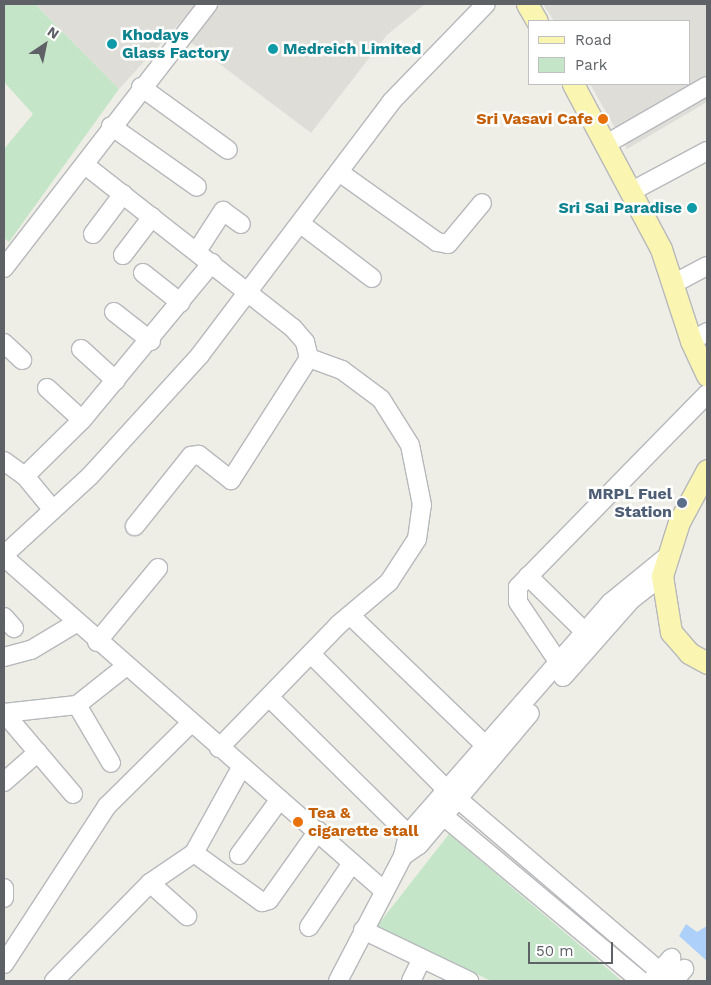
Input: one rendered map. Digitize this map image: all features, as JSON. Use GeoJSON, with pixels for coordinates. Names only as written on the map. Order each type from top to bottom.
{"type":"FeatureCollection","features":[{"type":"Feature","properties":{"kind":"main road"},"geometry":{"type":"LineString","coordinates":[[527,4],[536,20]]}},
{"type":"Feature","properties":{"kind":"main road"},"geometry":{"type":"LineString","coordinates":[[575,85],[608,143],[632,191],[673,284],[699,336],[707,375]]}},
{"type":"Feature","properties":{"kind":"main road"},"geometry":{"type":"LineString","coordinates":[[707,470],[663,567],[671,632],[690,653],[707,663]]}},
{"type":"Feature","properties":{"kind":"street"},"geometry":{"type":"LineString","coordinates":[[4,268],[85,165],[141,86],[208,4]]}},
{"type":"Feature","properties":{"kind":"street"},"geometry":{"type":"LineString","coordinates":[[383,890],[318,831],[125,667],[4,556],[90,476],[187,369],[250,293],[390,102],[486,4]]}},
{"type":"Feature","properties":{"kind":"street"},"geometry":{"type":"LineString","coordinates":[[141,86],[228,150]]}},
{"type":"Feature","properties":{"kind":"street"},"geometry":{"type":"LineString","coordinates":[[608,143],[707,86]]}},
{"type":"Feature","properties":{"kind":"street"},"geometry":{"type":"LineString","coordinates":[[111,126],[197,187]]}},
{"type":"Feature","properties":{"kind":"street"},"geometry":{"type":"LineString","coordinates":[[632,191],[707,151]]}},
{"type":"Feature","properties":{"kind":"street"},"geometry":{"type":"LineString","coordinates":[[85,165],[294,328],[305,342],[309,358],[231,480],[194,454],[134,526]]}},
{"type":"Feature","properties":{"kind":"street"},"geometry":{"type":"LineString","coordinates":[[339,172],[437,242],[448,244],[482,203]]}},
{"type":"Feature","properties":{"kind":"street"},"geometry":{"type":"LineString","coordinates":[[93,234],[123,194]]}},
{"type":"Feature","properties":{"kind":"street"},"geometry":{"type":"LineString","coordinates":[[197,251],[223,211],[241,224]]}},
{"type":"Feature","properties":{"kind":"street"},"geometry":{"type":"LineString","coordinates":[[123,255],[152,216]]}},
{"type":"Feature","properties":{"kind":"street"},"geometry":{"type":"LineString","coordinates":[[301,224],[372,278]]}},
{"type":"Feature","properties":{"kind":"street"},"geometry":{"type":"LineString","coordinates":[[25,476],[82,420],[151,341],[212,263]]}},
{"type":"Feature","properties":{"kind":"street"},"geometry":{"type":"LineString","coordinates":[[673,284],[707,266]]}},
{"type":"Feature","properties":{"kind":"street"},"geometry":{"type":"LineString","coordinates":[[143,273],[181,303]]}},
{"type":"Feature","properties":{"kind":"street"},"geometry":{"type":"LineString","coordinates":[[114,312],[151,341]]}},
{"type":"Feature","properties":{"kind":"street"},"geometry":{"type":"LineString","coordinates":[[4,343],[22,360]]}},
{"type":"Feature","properties":{"kind":"street"},"geometry":{"type":"LineString","coordinates":[[81,349],[116,381]]}},
{"type":"Feature","properties":{"kind":"street"},"geometry":{"type":"LineString","coordinates":[[219,748],[310,654],[389,582],[418,539],[422,505],[410,445],[382,399],[342,370],[309,358]]}},
{"type":"Feature","properties":{"kind":"street"},"geometry":{"type":"LineString","coordinates":[[47,388],[82,420]]}},
{"type":"Feature","properties":{"kind":"street"},"geometry":{"type":"LineString","coordinates":[[559,663],[518,602],[518,587],[707,394]]}},
{"type":"Feature","properties":{"kind":"street"},"geometry":{"type":"LineString","coordinates":[[4,461],[25,476],[53,510]]}},
{"type":"Feature","properties":{"kind":"street"},"geometry":{"type":"LineString","coordinates":[[451,793],[485,745],[626,587],[663,567]]}},
{"type":"Feature","properties":{"kind":"street"},"geometry":{"type":"LineString","coordinates":[[338,981],[383,890],[413,839],[451,793],[663,567]]}},
{"type":"Feature","properties":{"kind":"street"},"geometry":{"type":"LineString","coordinates":[[97,642],[158,568]]}},
{"type":"Feature","properties":{"kind":"street"},"geometry":{"type":"LineString","coordinates":[[528,576],[585,632]]}},
{"type":"Feature","properties":{"kind":"street"},"geometry":{"type":"LineString","coordinates":[[351,616],[485,745]]}},
{"type":"Feature","properties":{"kind":"street"},"geometry":{"type":"LineString","coordinates":[[4,657],[31,650],[76,622]]}},
{"type":"Feature","properties":{"kind":"street"},"geometry":{"type":"LineString","coordinates":[[310,654],[451,793],[669,974]]}},
{"type":"Feature","properties":{"kind":"street"},"geometry":{"type":"LineString","coordinates":[[4,714],[77,705],[125,667]]}},
{"type":"Feature","properties":{"kind":"street"},"geometry":{"type":"LineString","coordinates":[[269,697],[413,839]]}},
{"type":"Feature","properties":{"kind":"street"},"geometry":{"type":"LineString","coordinates":[[77,705],[111,763]]}},
{"type":"Feature","properties":{"kind":"street"},"geometry":{"type":"LineString","coordinates":[[4,714],[72,794]]}},
{"type":"Feature","properties":{"kind":"street"},"geometry":{"type":"LineString","coordinates":[[4,964],[107,806],[190,724]]}},
{"type":"Feature","properties":{"kind":"street"},"geometry":{"type":"LineString","coordinates":[[4,782],[38,752]]}},
{"type":"Feature","properties":{"kind":"street"},"geometry":{"type":"LineString","coordinates":[[54,981],[150,883],[194,853],[242,766]]}},
{"type":"Feature","properties":{"kind":"street"},"geometry":{"type":"LineString","coordinates":[[239,856],[280,799]]}},
{"type":"Feature","properties":{"kind":"street"},"geometry":{"type":"LineString","coordinates":[[437,810],[641,981]]}},
{"type":"Feature","properties":{"kind":"street"},"geometry":{"type":"LineString","coordinates":[[194,853],[262,902],[269,900],[318,831]]}},
{"type":"Feature","properties":{"kind":"street"},"geometry":{"type":"LineString","coordinates":[[309,928],[352,863]]}},
{"type":"Feature","properties":{"kind":"street"},"geometry":{"type":"LineString","coordinates":[[150,883],[187,916]]}},
{"type":"Feature","properties":{"kind":"street"},"geometry":{"type":"LineString","coordinates":[[4,888],[4,898]]}},
{"type":"Feature","properties":{"kind":"street"},"geometry":{"type":"LineString","coordinates":[[363,930],[469,981]]}},
{"type":"Feature","properties":{"kind":"street"},"geometry":{"type":"LineString","coordinates":[[411,981],[422,958]]}},
{"type":"Feature","properties":{"kind":"shaded area","name":"Khodays Glass Factory"},"geometry":{"type":"Polygon","coordinates":[[[35,4],[197,4],[119,89],[35,4]]]}},
{"type":"Feature","properties":{"kind":"shaded area","name":"Medreich Limited"},"geometry":{"type":"Polygon","coordinates":[[[220,4],[425,4],[387,35],[311,133],[188,40],[220,4]]]}},
{"type":"Feature","properties":{"kind":"shaded area"},"geometry":{"type":"Polygon","coordinates":[[[543,4],[707,4],[707,102],[627,149],[591,85],[691,85],[691,20],[553,20],[543,4]]]}},
{"type":"Feature","properties":{"kind":"green space"},"geometry":{"type":"Polygon","coordinates":[[[4,4],[35,4],[119,89],[9,242],[4,238],[4,149],[33,114],[4,82],[4,4]]]}},
{"type":"Feature","properties":{"kind":"green space"},"geometry":{"type":"Polygon","coordinates":[[[449,834],[622,981],[491,981],[377,926],[449,834]]]}},
{"type":"Feature","properties":{"kind":"water"},"geometry":{"type":"Polygon","coordinates":[[[686,924],[697,932],[707,926],[707,961],[679,936],[686,924]]]}},
{"type":"Feature","properties":{"kind":"place","name":"Khodays Glass Factory"},"geometry":{"type":"Point","coordinates":[112,44]}},
{"type":"Feature","properties":{"kind":"place","name":"Medreich Limited"},"geometry":{"type":"Point","coordinates":[273,49]}},
{"type":"Feature","properties":{"kind":"place","name":"Sri Vasavi Cafe"},"geometry":{"type":"Point","coordinates":[603,119]}},
{"type":"Feature","properties":{"kind":"place","name":"Sri Sai Paradise"},"geometry":{"type":"Point","coordinates":[692,208]}},
{"type":"Feature","properties":{"kind":"place","name":"MRPL Fuel Station"},"geometry":{"type":"Point","coordinates":[682,503]}},
{"type":"Feature","properties":{"kind":"place","name":"Tea & cigarette stall"},"geometry":{"type":"Point","coordinates":[298,822]}}]}
